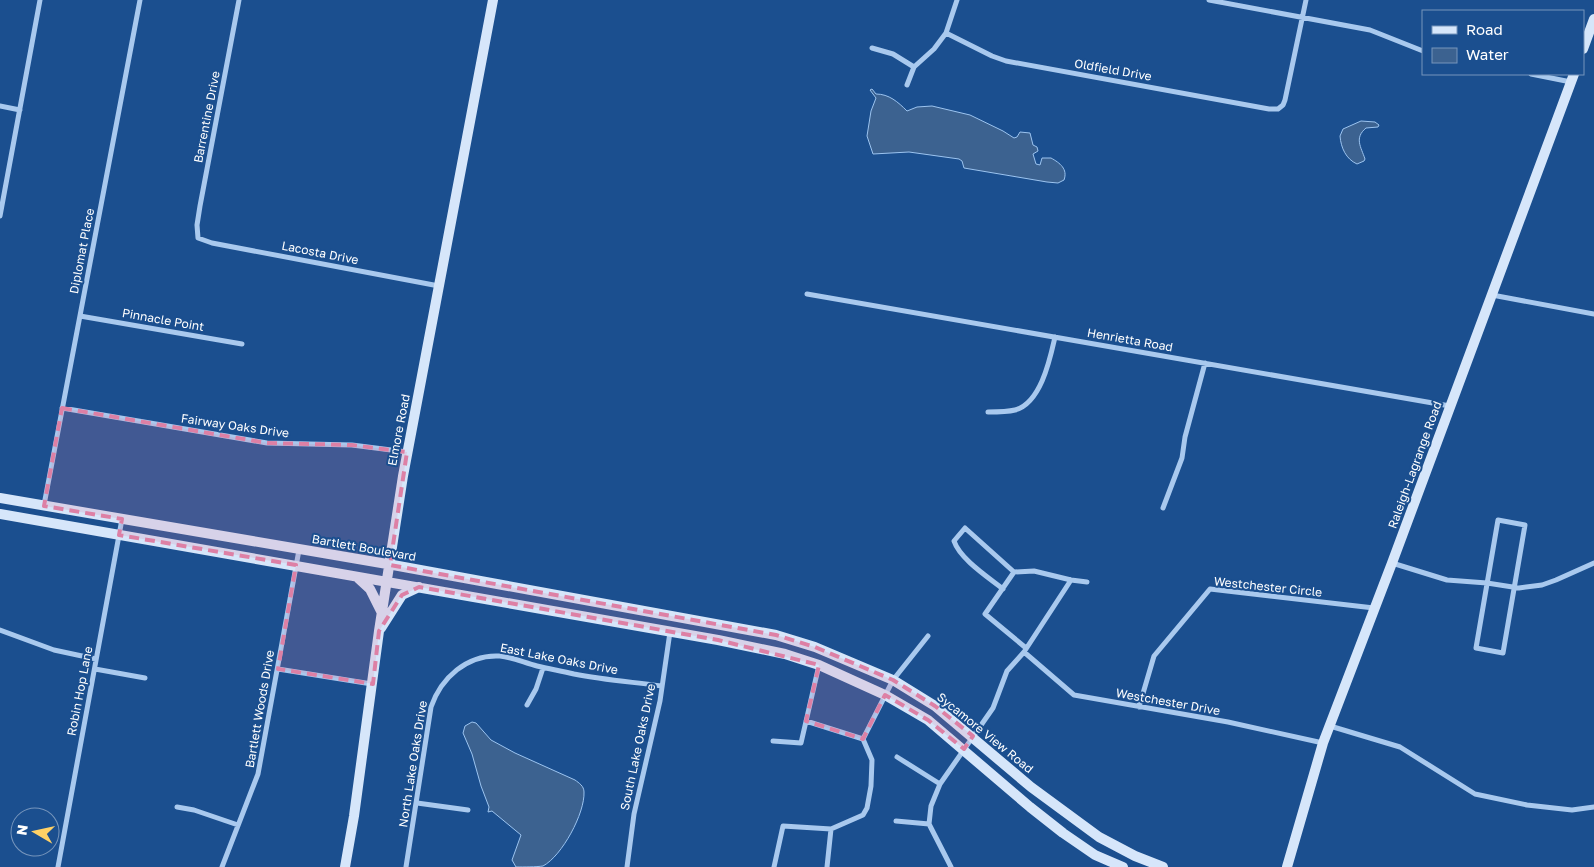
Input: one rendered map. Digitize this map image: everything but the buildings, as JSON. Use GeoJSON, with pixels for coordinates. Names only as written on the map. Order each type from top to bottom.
{"type":"FeatureCollection","features":[{"type":"Feature","properties":{"kind":"main road","name":"Elmore Road"},"geometry":{"type":"LineString","coordinates":[[345,867],[353,824],[379,630],[407,452],[493,0]]}},
{"type":"Feature","properties":{"kind":"main road"},"geometry":{"type":"LineString","coordinates":[[1584,46],[1594,19]]}},
{"type":"Feature","properties":{"kind":"main road","name":"Raleigh-Lagrange Road"},"geometry":{"type":"LineString","coordinates":[[1287,867],[1323,743],[1572,78]]}},
{"type":"Feature","properties":{"kind":"main road","name":"Bartlett Boulevard"},"geometry":{"type":"LineString","coordinates":[[0,498],[390,565],[722,626]]}},
{"type":"Feature","properties":{"kind":"main road"},"geometry":{"type":"LineString","coordinates":[[0,514],[670,632]]}},
{"type":"Feature","properties":{"kind":"main road"},"geometry":{"type":"LineString","coordinates":[[357,576],[370,589],[382,613]]}},
{"type":"Feature","properties":{"kind":"main road"},"geometry":{"type":"LineString","coordinates":[[379,630],[402,595],[420,587]]}},
{"type":"Feature","properties":{"kind":"main road"},"geometry":{"type":"LineString","coordinates":[[552,611],[555,596]]}},
{"type":"Feature","properties":{"kind":"main road","name":"Sycamore View Road"},"geometry":{"type":"LineString","coordinates":[[722,626],[776,635],[815,647],[889,688],[928,720],[968,743],[1100,837],[1163,867]]}},
{"type":"Feature","properties":{"kind":"main road","name":"Sycamore View Road"},"geometry":{"type":"LineString","coordinates":[[670,632],[773,652],[889,688],[935,706],[1030,808],[1095,855],[1121,866]]}},
{"type":"Feature","properties":{"kind":"main road"},"geometry":{"type":"LineString","coordinates":[[773,652],[776,635]]}},
{"type":"Feature","properties":{"kind":"street"},"geometry":{"type":"LineString","coordinates":[[0,216],[1,202],[40,0]]}},
{"type":"Feature","properties":{"kind":"street","name":"Diplomat Place"},"geometry":{"type":"LineString","coordinates":[[44,506],[140,0]]}},
{"type":"Feature","properties":{"kind":"street","name":"Barrentine Drive"},"geometry":{"type":"LineString","coordinates":[[198,238],[197,225],[200,206],[239,0]]}},
{"type":"Feature","properties":{"kind":"street"},"geometry":{"type":"LineString","coordinates":[[907,86],[914,67],[934,49],[946,33],[957,0]]}},
{"type":"Feature","properties":{"kind":"street"},"geometry":{"type":"LineString","coordinates":[[1210,0],[1370,30],[1422,51]]}},
{"type":"Feature","properties":{"kind":"street"},"geometry":{"type":"LineString","coordinates":[[1302,17],[1306,0]]}},
{"type":"Feature","properties":{"kind":"street","name":"Oldfield Drive"},"geometry":{"type":"LineString","coordinates":[[946,33],[992,56],[1005,60],[1278,110],[1285,100],[1302,17]]}},
{"type":"Feature","properties":{"kind":"street"},"geometry":{"type":"LineString","coordinates":[[872,48],[893,54],[914,67]]}},
{"type":"Feature","properties":{"kind":"street"},"geometry":{"type":"LineString","coordinates":[[1541,75],[1572,78]]}},
{"type":"Feature","properties":{"kind":"street"},"geometry":{"type":"LineString","coordinates":[[0,106],[20,110]]}},
{"type":"Feature","properties":{"kind":"street","name":"Lacosta Drive"},"geometry":{"type":"LineString","coordinates":[[198,238],[212,243],[439,286]]}},
{"type":"Feature","properties":{"kind":"street","name":"Henrietta Road"},"geometry":{"type":"LineString","coordinates":[[807,294],[1450,406]]}},
{"type":"Feature","properties":{"kind":"street"},"geometry":{"type":"LineString","coordinates":[[1492,295],[1594,314]]}},
{"type":"Feature","properties":{"kind":"street","name":"Pinnacle Point"},"geometry":{"type":"LineString","coordinates":[[80,316],[242,344]]}},
{"type":"Feature","properties":{"kind":"street"},"geometry":{"type":"LineString","coordinates":[[988,412],[1014,410],[1029,402],[1036,393],[1048,366],[1055,337]]}},
{"type":"Feature","properties":{"kind":"street"},"geometry":{"type":"LineString","coordinates":[[1163,508],[1182,458],[1185,437],[1205,363]]}},
{"type":"Feature","properties":{"kind":"street","name":"Fairway Oaks Drive"},"geometry":{"type":"LineString","coordinates":[[62,408],[260,442],[352,445],[407,452]]}},
{"type":"Feature","properties":{"kind":"street","name":"Robin Hop Lane"},"geometry":{"type":"LineString","coordinates":[[58,867],[122,519]]}},
{"type":"Feature","properties":{"kind":"street"},"geometry":{"type":"LineString","coordinates":[[1498,520],[1525,525],[1503,653],[1476,648],[1487,583],[1498,520]]}},
{"type":"Feature","properties":{"kind":"street"},"geometry":{"type":"LineString","coordinates":[[1014,572],[1003,589],[962,555],[954,541],[965,528],[1014,572],[1034,571],[1087,582]]}},
{"type":"Feature","properties":{"kind":"street","name":"Bartlett Woods Drive"},"geometry":{"type":"LineString","coordinates":[[222,867],[258,774],[299,550]]}},
{"type":"Feature","properties":{"kind":"street"},"geometry":{"type":"LineString","coordinates":[[1392,563],[1447,580],[1487,583],[1515,588],[1549,583],[1594,563]]}},
{"type":"Feature","properties":{"kind":"street"},"geometry":{"type":"LineString","coordinates":[[952,867],[929,824],[931,806],[940,784],[993,708],[1007,671],[1025,650],[1071,580]]}},
{"type":"Feature","properties":{"kind":"street","name":"Westchester Drive"},"geometry":{"type":"LineString","coordinates":[[1003,589],[985,614],[1074,695],[1228,722],[1323,743]]}},
{"type":"Feature","properties":{"kind":"street","name":"Westchester Circle"},"geometry":{"type":"LineString","coordinates":[[1139,707],[1154,656],[1210,589],[1374,608]]}},
{"type":"Feature","properties":{"kind":"street"},"geometry":{"type":"LineString","coordinates":[[0,630],[54,650],[96,659]]}},
{"type":"Feature","properties":{"kind":"street","name":"South Lake Oaks Drive"},"geometry":{"type":"LineString","coordinates":[[626,867],[634,814],[660,701],[670,632]]}},
{"type":"Feature","properties":{"kind":"street"},"geometry":{"type":"LineString","coordinates":[[863,739],[889,688],[928,636]]}},
{"type":"Feature","properties":{"kind":"street","name":"East Lake Oaks Drive"},"geometry":{"type":"LineString","coordinates":[[454,671],[468,662],[490,656],[501,656],[543,668],[662,686]]}},
{"type":"Feature","properties":{"kind":"street"},"geometry":{"type":"LineString","coordinates":[[773,741],[801,743],[819,665]]}},
{"type":"Feature","properties":{"kind":"street"},"geometry":{"type":"LineString","coordinates":[[278,668],[373,684]]}},
{"type":"Feature","properties":{"kind":"street"},"geometry":{"type":"LineString","coordinates":[[527,705],[536,689],[543,668]]}},
{"type":"Feature","properties":{"kind":"street"},"geometry":{"type":"LineString","coordinates":[[94,669],[146,678]]}},
{"type":"Feature","properties":{"kind":"street","name":"North Lake Oaks Drive"},"geometry":{"type":"LineString","coordinates":[[406,867],[431,707],[438,690],[454,671]]}},
{"type":"Feature","properties":{"kind":"street"},"geometry":{"type":"LineString","coordinates":[[774,867],[783,826],[832,829],[863,815],[868,808],[872,760],[863,739],[806,721]]}},
{"type":"Feature","properties":{"kind":"street"},"geometry":{"type":"LineString","coordinates":[[1330,726],[1400,747],[1475,794],[1527,805],[1572,810],[1594,806]]}},
{"type":"Feature","properties":{"kind":"street"},"geometry":{"type":"LineString","coordinates":[[897,757],[940,784]]}},
{"type":"Feature","properties":{"kind":"street"},"geometry":{"type":"LineString","coordinates":[[417,803],[468,810]]}},
{"type":"Feature","properties":{"kind":"street"},"geometry":{"type":"LineString","coordinates":[[178,807],[194,810],[238,825]]}},
{"type":"Feature","properties":{"kind":"street"},"geometry":{"type":"LineString","coordinates":[[896,821],[929,824]]}},
{"type":"Feature","properties":{"kind":"street"},"geometry":{"type":"LineString","coordinates":[[827,867],[832,829]]}},
{"type":"Feature","properties":{"kind":"street"},"geometry":{"type":"LineString","coordinates":[[1121,866],[1129,852]]}},
{"type":"Feature","properties":{"kind":"highlighted area"},"geometry":{"type":"Polygon","coordinates":[[[62,408],[267,443],[352,445],[407,452],[390,565],[776,635],[815,647],[893,680],[935,706],[973,736],[964,749],[928,720],[885,695],[863,739],[806,721],[819,665],[718,640],[419,587],[402,595],[379,631],[373,684],[278,669],[296,565],[119,535],[122,519],[44,506],[62,408]]]}},
{"type":"Feature","properties":{"kind":"water"},"geometry":{"type":"Polygon","coordinates":[[[872,89],[876,94],[885,95],[893,99],[907,111],[917,107],[932,106],[970,115],[1014,138],[1020,132],[1030,133],[1033,145],[1037,147],[1038,151],[1033,154],[1036,164],[1040,165],[1042,158],[1051,158],[1060,164],[1064,170],[1064,180],[1058,183],[1047,182],[964,168],[962,161],[959,159],[909,152],[873,154],[867,136],[871,111],[876,98],[870,90],[872,89]]]}},
{"type":"Feature","properties":{"kind":"water"},"geometry":{"type":"Polygon","coordinates":[[[1361,121],[1375,122],[1379,125],[1378,127],[1366,128],[1360,135],[1359,139],[1365,159],[1357,164],[1345,153],[1340,136],[1343,129],[1361,121]]]}},
{"type":"Feature","properties":{"kind":"water"},"geometry":{"type":"Polygon","coordinates":[[[472,722],[476,723],[491,740],[575,780],[583,788],[581,811],[571,833],[558,853],[543,866],[516,867],[512,860],[521,835],[492,811],[488,812],[489,807],[472,754],[463,733],[465,726],[472,722]]]}}]}
